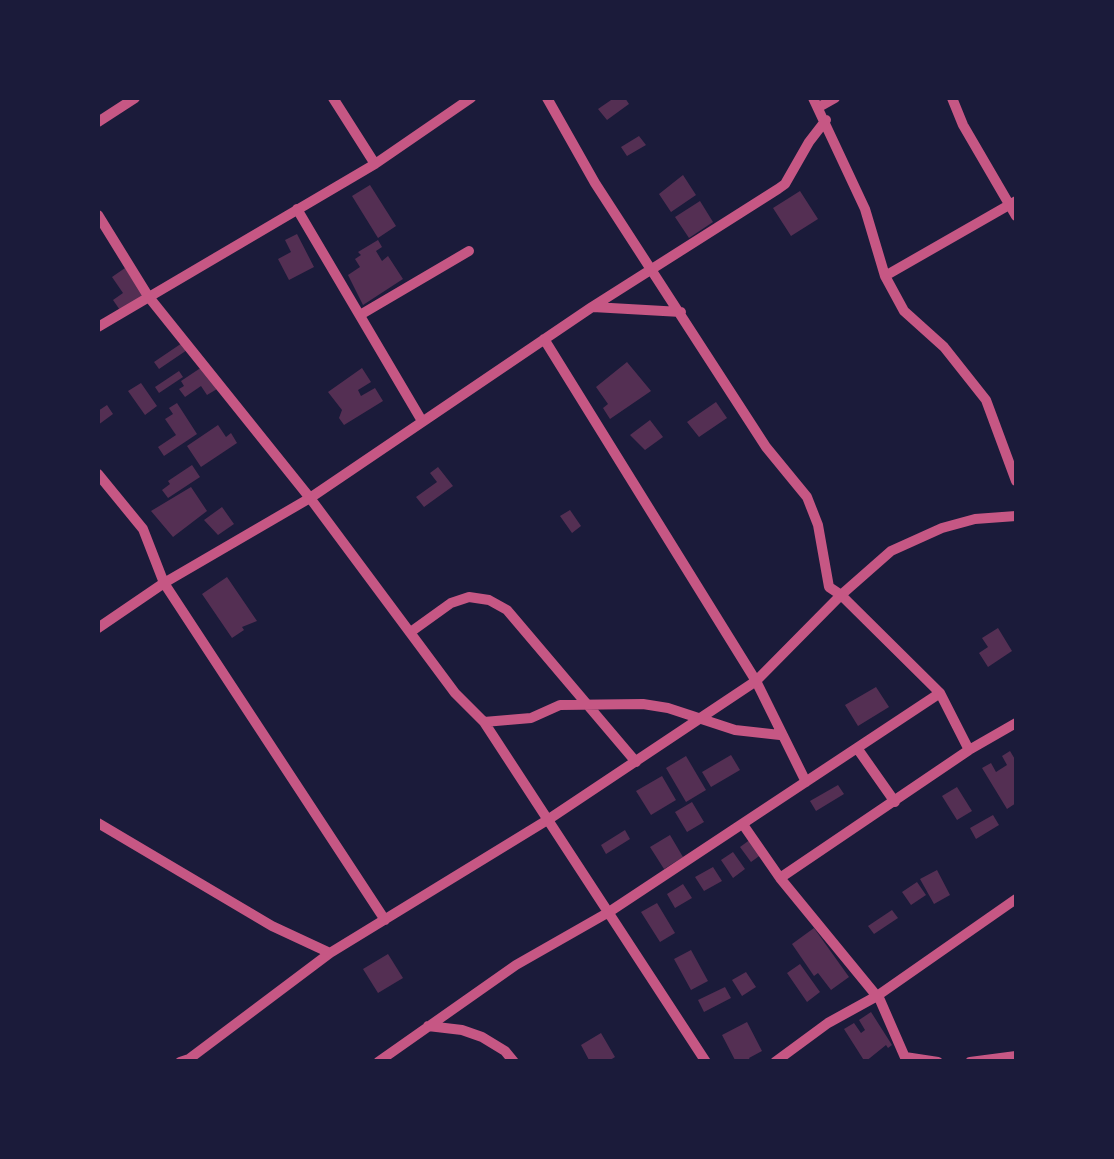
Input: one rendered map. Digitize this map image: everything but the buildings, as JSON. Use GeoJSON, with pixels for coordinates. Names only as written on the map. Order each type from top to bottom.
{"type":"FeatureCollection","features":[{"type":"Feature","properties":{"kind":"street"},"geometry":{"type":"LineString","coordinates":[[98,122],[136,98]]}},
{"type":"Feature","properties":{"kind":"street"},"geometry":{"type":"LineString","coordinates":[[333,98],[375,164]]}},
{"type":"Feature","properties":{"kind":"street"},"geometry":{"type":"LineString","coordinates":[[98,327],[375,164],[471,98]]}},
{"type":"Feature","properties":{"kind":"street"},"geometry":{"type":"LineString","coordinates":[[548,98],[595,183],[766,447],[807,498],[818,525],[829,587],[940,693],[969,750]]}},
{"type":"Feature","properties":{"kind":"street"},"geometry":{"type":"LineString","coordinates":[[835,98],[816,102],[864,209],[885,276],[904,311],[944,348],[986,400],[1012,458],[1016,481]]}},
{"type":"Feature","properties":{"kind":"street"},"geometry":{"type":"LineString","coordinates":[[952,98],[963,125],[1013,203],[1016,216]]}},
{"type":"Feature","properties":{"kind":"street"},"geometry":{"type":"LineString","coordinates":[[98,628],[164,583],[310,498],[592,306],[785,184],[826,120]]}},
{"type":"Feature","properties":{"kind":"street"},"geometry":{"type":"LineString","coordinates":[[885,276],[1013,203]]}},
{"type":"Feature","properties":{"kind":"street"},"geometry":{"type":"LineString","coordinates":[[297,209],[422,421]]}},
{"type":"Feature","properties":{"kind":"street"},"geometry":{"type":"LineString","coordinates":[[98,215],[148,296],[310,498],[455,694],[484,722],[706,1062]]}},
{"type":"Feature","properties":{"kind":"street"},"geometry":{"type":"LineString","coordinates":[[360,316],[469,250]]}},
{"type":"Feature","properties":{"kind":"street"},"geometry":{"type":"LineString","coordinates":[[592,306],[680,312]]}},
{"type":"Feature","properties":{"kind":"street"},"geometry":{"type":"LineString","coordinates":[[544,339],[756,681],[806,782]]}},
{"type":"Feature","properties":{"kind":"street"},"geometry":{"type":"LineString","coordinates":[[98,474],[143,528],[164,583],[385,920]]}},
{"type":"Feature","properties":{"kind":"street"},"geometry":{"type":"LineString","coordinates":[[186,1061],[330,954],[549,819],[756,681],[891,551],[975,519],[1016,516]]}},
{"type":"Feature","properties":{"kind":"street"},"geometry":{"type":"LineString","coordinates":[[412,631],[451,603],[468,596],[489,600],[507,610],[636,762]]}},
{"type":"Feature","properties":{"kind":"street"},"geometry":{"type":"LineString","coordinates":[[378,1062],[516,965],[609,912],[744,826],[940,693]]}},
{"type":"Feature","properties":{"kind":"street"},"geometry":{"type":"LineString","coordinates":[[484,722],[531,718],[560,705],[642,704],[735,730],[780,735]]}},
{"type":"Feature","properties":{"kind":"street"},"geometry":{"type":"LineString","coordinates":[[780,878],[969,750],[1016,723]]}},
{"type":"Feature","properties":{"kind":"street"},"geometry":{"type":"LineString","coordinates":[[857,748],[896,802]]}},
{"type":"Feature","properties":{"kind":"street"},"geometry":{"type":"LineString","coordinates":[[98,823],[272,926],[330,954]]}},
{"type":"Feature","properties":{"kind":"street"},"geometry":{"type":"LineString","coordinates":[[744,826],[780,878],[877,996],[906,1059],[938,1062]]}},
{"type":"Feature","properties":{"kind":"street"},"geometry":{"type":"LineString","coordinates":[[775,1062],[1016,899]]}},
{"type":"Feature","properties":{"kind":"street"},"geometry":{"type":"LineString","coordinates":[[428,1026],[482,1037],[514,1062]]}},
{"type":"Feature","properties":{"kind":"street"},"geometry":{"type":"LineString","coordinates":[[970,1062],[1016,1056]]}}]}
